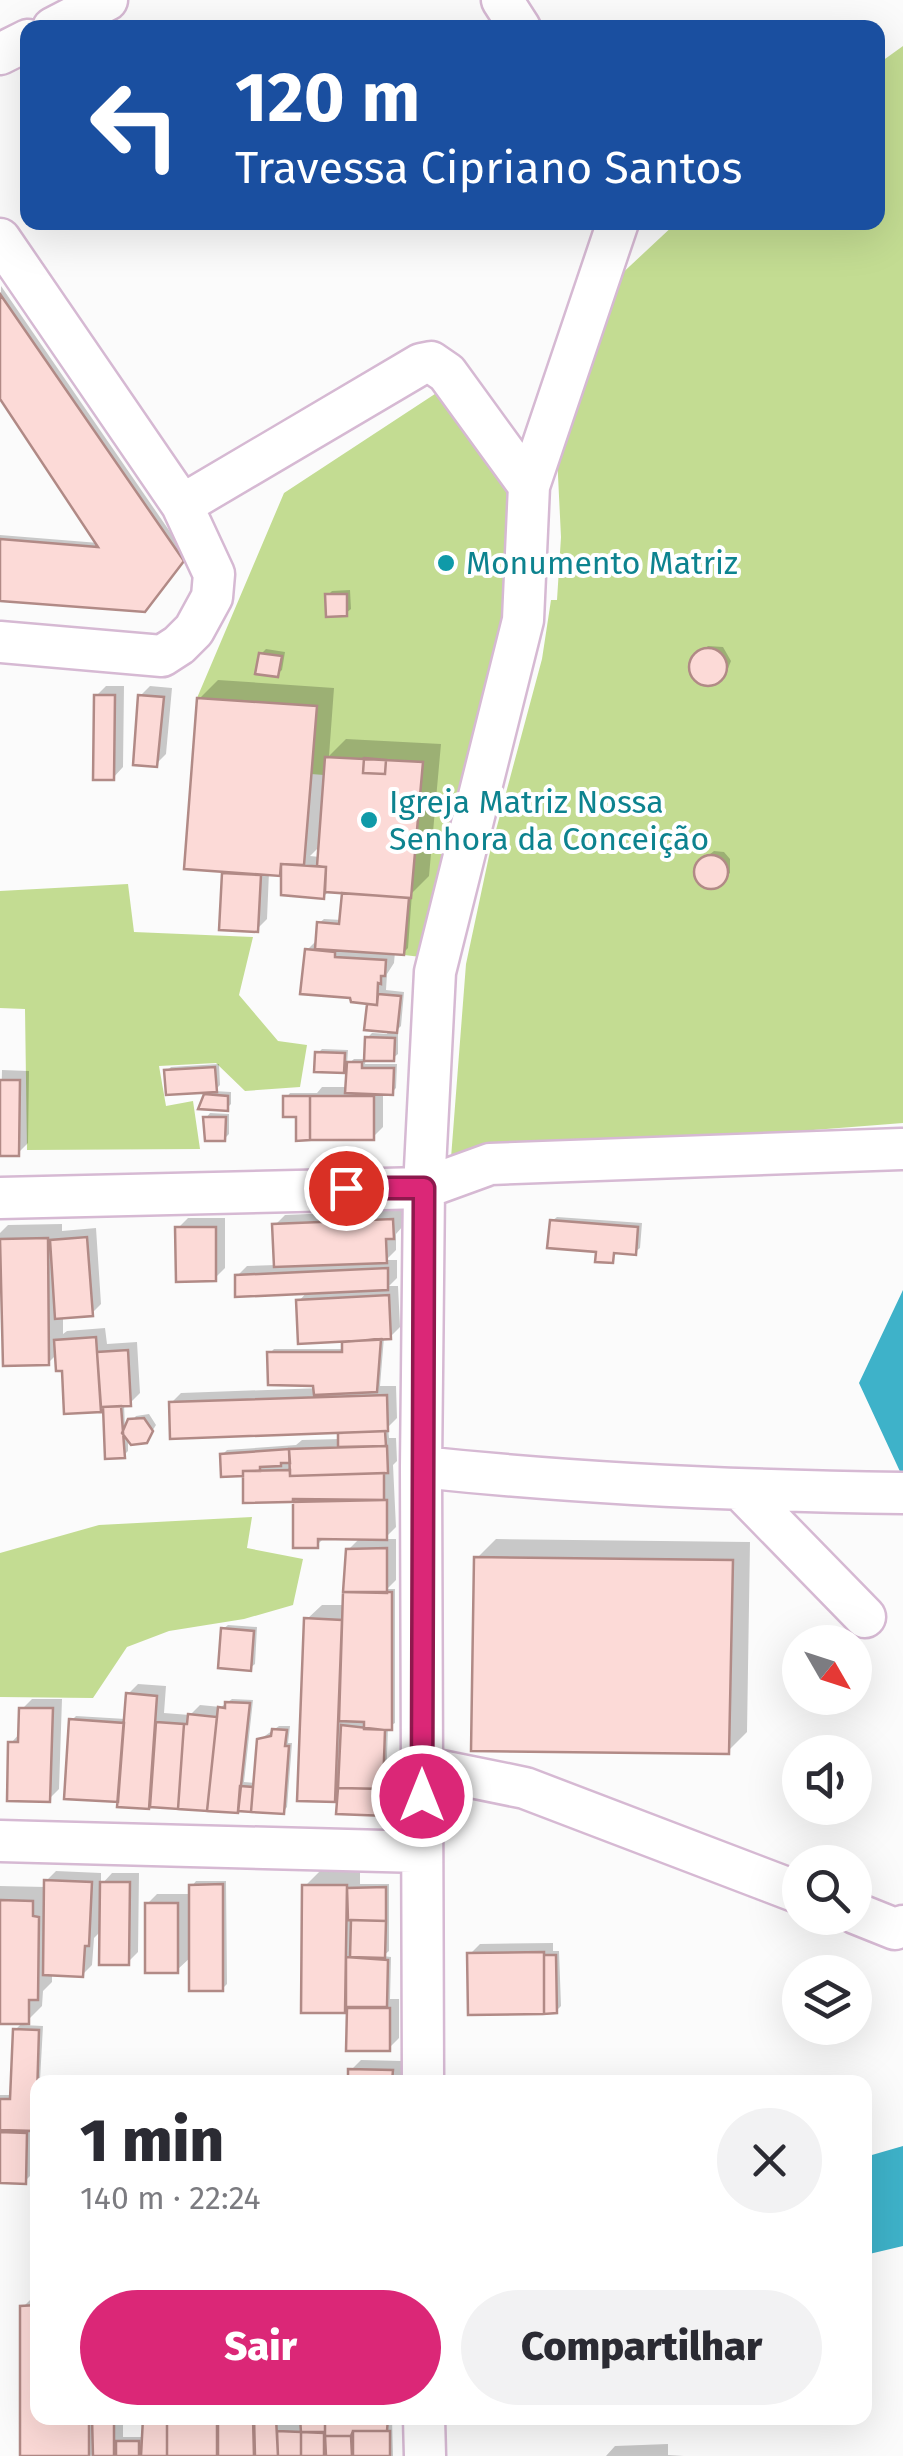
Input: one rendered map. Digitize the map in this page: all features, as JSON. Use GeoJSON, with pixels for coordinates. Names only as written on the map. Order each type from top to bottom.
{"type":"FeatureCollection","features":[{"type":"Feature","properties":{"kind":"street"},"geometry":{"type":"LineString","coordinates":[[68,20],[107,0]]}},
{"type":"Feature","properties":{"kind":"street"},"geometry":{"type":"LineString","coordinates":[[423,2075],[424,1188],[435,972],[523,620],[529,486],[615,230]]}},
{"type":"Feature","properties":{"kind":"street"},"geometry":{"type":"LineString","coordinates":[[0,239],[182,505],[214,574],[212,597],[194,630],[162,656],[0,642]]}},
{"type":"Feature","properties":{"kind":"street"},"geometry":{"type":"LineString","coordinates":[[182,505],[421,364],[431,362],[447,373],[529,486]]}},
{"type":"Feature","properties":{"kind":"street"},"geometry":{"type":"LineString","coordinates":[[0,1198],[424,1188],[490,1164],[901,1149]]}},
{"type":"Feature","properties":{"kind":"street"},"geometry":{"type":"LineString","coordinates":[[421,1467],[531,1479],[742,1491],[903,1494]]}},
{"type":"Feature","properties":{"kind":"street"},"geometry":{"type":"LineString","coordinates":[[742,1491],[865,1617]]}},
{"type":"Feature","properties":{"kind":"street"},"geometry":{"type":"LineString","coordinates":[[422,1768],[525,1788],[782,1886]]}},
{"type":"Feature","properties":{"kind":"street"},"geometry":{"type":"LineString","coordinates":[[0,1842],[422,1852]]}},
{"type":"Feature","properties":{"kind":"street"},"geometry":{"type":"LineString","coordinates":[[872,1919],[896,1928],[903,1926]]}},
{"type":"Feature","properties":{"kind":"street"},"geometry":{"type":"LineString","coordinates":[[424,2425],[424,2456]]}},
{"type":"Feature","properties":{"kind":"green space"},"geometry":{"type":"Polygon","coordinates":[[[903,46],[903,1123],[451,1158],[466,964],[489,856],[542,659],[551,600],[557,600],[561,537],[557,455],[615,280],[669,230],[885,230],[885,59],[903,46]]]}},
{"type":"Feature","properties":{"kind":"green space"},"geometry":{"type":"Polygon","coordinates":[[[441,390],[507,481],[505,628],[421,957],[404,955],[423,762],[326,757],[324,775],[311,774],[316,706],[197,698],[284,493],[441,390]]]}},
{"type":"Feature","properties":{"kind":"green space"},"geometry":{"type":"Polygon","coordinates":[[[128,884],[134,932],[253,937],[239,995],[278,1041],[307,1045],[300,1087],[245,1091],[216,1063],[159,1066],[166,1106],[193,1101],[200,1149],[27,1150],[25,1009],[0,1008],[0,891],[128,884]]]}},
{"type":"Feature","properties":{"kind":"green space"},"geometry":{"type":"Polygon","coordinates":[[[252,1517],[247,1548],[303,1559],[293,1605],[244,1619],[169,1631],[127,1647],[93,1698],[0,1697],[0,1553],[99,1525],[252,1517]]]}},
{"type":"Feature","properties":{"kind":"water"},"geometry":{"type":"Polygon","coordinates":[[[903,1290],[903,1478],[859,1383],[903,1290]]]}},
{"type":"Feature","properties":{"kind":"water"},"geometry":{"type":"Polygon","coordinates":[[[903,2146],[903,2246],[872,2253],[872,2155],[903,2146]]]}},
{"type":"Feature","properties":{"kind":"building"},"geometry":{"type":"Polygon","coordinates":[[[0,294],[184,561],[145,612],[0,601],[0,539],[98,547],[0,399],[0,294]]]}},
{"type":"Feature","properties":{"kind":"building"},"geometry":{"type":"Polygon","coordinates":[[[325,594],[347,594],[347,616],[326,617],[325,594]]]}},
{"type":"Feature","properties":{"kind":"building"},"geometry":{"type":"Polygon","coordinates":[[[708,648],[721,654],[727,667],[721,680],[708,686],[695,680],[689,667],[695,654],[708,648]]]}},
{"type":"Feature","properties":{"kind":"building"},"geometry":{"type":"Polygon","coordinates":[[[259,653],[282,656],[278,677],[255,674],[259,653]]]}},
{"type":"Feature","properties":{"kind":"building"},"geometry":{"type":"Polygon","coordinates":[[[94,695],[115,695],[114,780],[93,780],[94,695]]]}},
{"type":"Feature","properties":{"kind":"building"},"geometry":{"type":"Polygon","coordinates":[[[138,695],[164,697],[157,767],[133,765],[138,695]]]}},
{"type":"Feature","properties":{"kind":"building"},"geometry":{"type":"Polygon","coordinates":[[[197,698],[317,706],[304,865],[281,864],[280,876],[184,869],[197,698]]]}},
{"type":"Feature","properties":{"kind":"building","name":"Igreja Matriz Nossa Senhora da Conceição"},"geometry":{"type":"Polygon","coordinates":[[[325,757],[423,762],[411,898],[325,892],[326,867],[317,866],[325,757]]]}},
{"type":"Feature","properties":{"kind":"building"},"geometry":{"type":"Polygon","coordinates":[[[364,758],[386,760],[385,774],[363,773],[364,758]]]}},
{"type":"Feature","properties":{"kind":"building"},"geometry":{"type":"Polygon","coordinates":[[[711,855],[723,860],[728,872],[723,884],[711,889],[699,884],[694,872],[699,860],[711,855]]]}},
{"type":"Feature","properties":{"kind":"building"},"geometry":{"type":"Polygon","coordinates":[[[281,864],[326,867],[324,899],[281,895],[281,864]]]}},
{"type":"Feature","properties":{"kind":"building"},"geometry":{"type":"Polygon","coordinates":[[[222,873],[261,875],[258,932],[219,930],[222,873]]]}},
{"type":"Feature","properties":{"kind":"building"},"geometry":{"type":"Polygon","coordinates":[[[342,893],[409,898],[404,955],[315,949],[317,922],[339,924],[342,893]]]}},
{"type":"Feature","properties":{"kind":"building"},"geometry":{"type":"Polygon","coordinates":[[[305,949],[335,952],[335,957],[386,960],[385,976],[378,983],[377,1005],[351,1002],[350,998],[300,994],[305,949]]]}},
{"type":"Feature","properties":{"kind":"building"},"geometry":{"type":"Polygon","coordinates":[[[378,994],[401,996],[397,1033],[364,1030],[367,1004],[377,1005],[378,994]]]}},
{"type":"Feature","properties":{"kind":"building"},"geometry":{"type":"Polygon","coordinates":[[[365,1037],[395,1038],[394,1061],[364,1061],[365,1037]]]}},
{"type":"Feature","properties":{"kind":"building"},"geometry":{"type":"Polygon","coordinates":[[[315,1052],[345,1053],[344,1073],[314,1072],[315,1052]]]}},
{"type":"Feature","properties":{"kind":"building"},"geometry":{"type":"Polygon","coordinates":[[[347,1062],[362,1062],[362,1068],[394,1068],[393,1095],[345,1093],[347,1062]]]}},
{"type":"Feature","properties":{"kind":"building"},"geometry":{"type":"Polygon","coordinates":[[[215,1067],[217,1092],[166,1095],[164,1070],[215,1067]]]}},
{"type":"Feature","properties":{"kind":"building"},"geometry":{"type":"Polygon","coordinates":[[[0,1080],[20,1080],[19,1156],[0,1156],[0,1080]]]}},
{"type":"Feature","properties":{"kind":"building"},"geometry":{"type":"Polygon","coordinates":[[[204,1094],[228,1096],[228,1111],[198,1109],[204,1094]]]}},
{"type":"Feature","properties":{"kind":"building"},"geometry":{"type":"Polygon","coordinates":[[[283,1096],[310,1096],[310,1140],[296,1141],[296,1117],[283,1117],[283,1096]]]}},
{"type":"Feature","properties":{"kind":"building"},"geometry":{"type":"Polygon","coordinates":[[[310,1096],[374,1096],[374,1140],[310,1140],[310,1096]]]}},
{"type":"Feature","properties":{"kind":"building"},"geometry":{"type":"Polygon","coordinates":[[[203,1117],[226,1117],[225,1141],[205,1141],[203,1117]]]}},
{"type":"Feature","properties":{"kind":"building"},"geometry":{"type":"Polygon","coordinates":[[[393,1219],[394,1239],[386,1239],[387,1263],[274,1267],[272,1224],[393,1219]]]}},
{"type":"Feature","properties":{"kind":"building"},"geometry":{"type":"Polygon","coordinates":[[[550,1220],[638,1227],[636,1255],[614,1253],[613,1263],[595,1262],[596,1252],[547,1248],[550,1220]]]}},
{"type":"Feature","properties":{"kind":"building"},"geometry":{"type":"Polygon","coordinates":[[[175,1227],[216,1227],[216,1281],[176,1282],[175,1227]]]}},
{"type":"Feature","properties":{"kind":"building"},"geometry":{"type":"Polygon","coordinates":[[[87,1237],[93,1316],[55,1319],[50,1240],[87,1237]]]}},
{"type":"Feature","properties":{"kind":"building"},"geometry":{"type":"Polygon","coordinates":[[[48,1238],[49,1365],[3,1366],[0,1239],[48,1238]]]}},
{"type":"Feature","properties":{"kind":"building"},"geometry":{"type":"Polygon","coordinates":[[[388,1268],[388,1290],[235,1297],[235,1275],[388,1268]]]}},
{"type":"Feature","properties":{"kind":"building"},"geometry":{"type":"Polygon","coordinates":[[[389,1295],[391,1339],[298,1344],[296,1300],[389,1295]]]}},
{"type":"Feature","properties":{"kind":"building"},"geometry":{"type":"Polygon","coordinates":[[[96,1337],[101,1412],[64,1414],[62,1371],[56,1371],[54,1340],[96,1337]]]}},
{"type":"Feature","properties":{"kind":"building"},"geometry":{"type":"Polygon","coordinates":[[[381,1339],[377,1392],[314,1395],[313,1386],[268,1385],[267,1352],[342,1352],[342,1342],[381,1339]]]}},
{"type":"Feature","properties":{"kind":"building"},"geometry":{"type":"Polygon","coordinates":[[[128,1350],[131,1406],[101,1407],[97,1352],[128,1350]]]}},
{"type":"Feature","properties":{"kind":"building"},"geometry":{"type":"Polygon","coordinates":[[[387,1395],[388,1431],[170,1439],[169,1402],[387,1395]]]}},
{"type":"Feature","properties":{"kind":"building"},"geometry":{"type":"Polygon","coordinates":[[[121,1406],[125,1458],[105,1459],[103,1407],[121,1406]]]}},
{"type":"Feature","properties":{"kind":"building"},"geometry":{"type":"Polygon","coordinates":[[[144,1418],[153,1431],[147,1443],[131,1445],[122,1433],[128,1419],[144,1418]]]}},
{"type":"Feature","properties":{"kind":"building"},"geometry":{"type":"Polygon","coordinates":[[[385,1431],[386,1446],[338,1447],[338,1433],[385,1431]]]}},
{"type":"Feature","properties":{"kind":"building"},"geometry":{"type":"Polygon","coordinates":[[[387,1446],[388,1473],[290,1476],[289,1449],[387,1446]]]}},
{"type":"Feature","properties":{"kind":"building"},"geometry":{"type":"Polygon","coordinates":[[[289,1449],[290,1463],[243,1471],[243,1476],[221,1477],[220,1454],[289,1449]]]}},
{"type":"Feature","properties":{"kind":"building"},"geometry":{"type":"Polygon","coordinates":[[[290,1470],[290,1476],[384,1473],[384,1500],[243,1503],[243,1471],[290,1470]]]}},
{"type":"Feature","properties":{"kind":"building"},"geometry":{"type":"Polygon","coordinates":[[[293,1499],[387,1500],[387,1540],[318,1539],[318,1548],[293,1548],[293,1499]]]}},
{"type":"Feature","properties":{"kind":"building"},"geometry":{"type":"Polygon","coordinates":[[[387,1548],[387,1593],[343,1592],[346,1549],[387,1548]]]}},
{"type":"Feature","properties":{"kind":"building"},"geometry":{"type":"Polygon","coordinates":[[[474,1557],[733,1560],[729,1754],[471,1751],[474,1557]]]}},
{"type":"Feature","properties":{"kind":"building"},"geometry":{"type":"Polygon","coordinates":[[[343,1592],[392,1592],[392,1730],[364,1729],[364,1722],[339,1721],[343,1592]]]}},
{"type":"Feature","properties":{"kind":"building"},"geometry":{"type":"Polygon","coordinates":[[[304,1618],[342,1620],[335,1802],[297,1801],[304,1618]]]}},
{"type":"Feature","properties":{"kind":"building"},"geometry":{"type":"Polygon","coordinates":[[[221,1628],[254,1631],[251,1671],[218,1668],[221,1628]]]}},
{"type":"Feature","properties":{"kind":"building"},"geometry":{"type":"Polygon","coordinates":[[[126,1693],[157,1696],[149,1809],[117,1807],[126,1693]]]}},
{"type":"Feature","properties":{"kind":"building"},"geometry":{"type":"Polygon","coordinates":[[[225,1702],[250,1703],[238,1813],[207,1811],[218,1707],[225,1708],[225,1702]]]}},
{"type":"Feature","properties":{"kind":"building"},"geometry":{"type":"Polygon","coordinates":[[[19,1708],[53,1708],[50,1802],[7,1801],[8,1742],[18,1742],[19,1708]]]}},
{"type":"Feature","properties":{"kind":"building"},"geometry":{"type":"Polygon","coordinates":[[[188,1714],[217,1717],[207,1811],[178,1809],[188,1714]]]}},
{"type":"Feature","properties":{"kind":"building"},"geometry":{"type":"Polygon","coordinates":[[[69,1719],[124,1723],[118,1802],[64,1799],[69,1719]]]}},
{"type":"Feature","properties":{"kind":"building"},"geometry":{"type":"Polygon","coordinates":[[[156,1722],[184,1724],[178,1809],[150,1807],[156,1722]]]}},
{"type":"Feature","properties":{"kind":"building"},"geometry":{"type":"Polygon","coordinates":[[[341,1725],[385,1730],[383,1789],[338,1788],[341,1725]]]}},
{"type":"Feature","properties":{"kind":"building"},"geometry":{"type":"Polygon","coordinates":[[[272,1729],[287,1730],[284,1814],[251,1812],[257,1739],[271,1736],[272,1729]]]}},
{"type":"Feature","properties":{"kind":"building"},"geometry":{"type":"Polygon","coordinates":[[[240,1786],[253,1787],[251,1812],[238,1811],[240,1786]]]}},
{"type":"Feature","properties":{"kind":"building"},"geometry":{"type":"Polygon","coordinates":[[[338,1788],[388,1789],[387,1816],[336,1814],[338,1788]]]}},
{"type":"Feature","properties":{"kind":"building"},"geometry":{"type":"Polygon","coordinates":[[[44,1880],[92,1882],[89,1946],[85,1946],[83,1977],[43,1975],[44,1880]]]}},
{"type":"Feature","properties":{"kind":"building"},"geometry":{"type":"Polygon","coordinates":[[[100,1882],[130,1882],[129,1965],[99,1965],[100,1882]]]}},
{"type":"Feature","properties":{"kind":"building"},"geometry":{"type":"Polygon","coordinates":[[[223,1884],[223,1991],[189,1991],[189,1885],[223,1884]]]}},
{"type":"Feature","properties":{"kind":"building"},"geometry":{"type":"Polygon","coordinates":[[[302,1885],[347,1885],[345,2013],[301,2013],[302,1885]]]}},
{"type":"Feature","properties":{"kind":"building"},"geometry":{"type":"Polygon","coordinates":[[[386,1887],[386,1921],[348,1920],[347,1888],[386,1887]]]}},
{"type":"Feature","properties":{"kind":"building"},"geometry":{"type":"Polygon","coordinates":[[[0,1900],[33,1901],[33,1916],[39,1917],[38,2000],[29,2000],[29,2024],[0,2024],[0,1900]]]}},
{"type":"Feature","properties":{"kind":"building"},"geometry":{"type":"Polygon","coordinates":[[[145,1903],[178,1903],[178,1973],[145,1973],[145,1903]]]}},
{"type":"Feature","properties":{"kind":"building"},"geometry":{"type":"Polygon","coordinates":[[[351,1920],[386,1921],[385,1958],[350,1957],[351,1920]]]}},
{"type":"Feature","properties":{"kind":"building"},"geometry":{"type":"Polygon","coordinates":[[[544,1952],[544,2014],[468,2015],[467,1953],[544,1952]]]}},
{"type":"Feature","properties":{"kind":"building"},"geometry":{"type":"Polygon","coordinates":[[[544,1955],[556,1955],[557,2013],[544,2014],[544,1955]]]}},
{"type":"Feature","properties":{"kind":"building"},"geometry":{"type":"Polygon","coordinates":[[[346,1957],[388,1960],[387,2007],[346,2007],[346,1957]]]}},
{"type":"Feature","properties":{"kind":"building"},"geometry":{"type":"Polygon","coordinates":[[[347,2008],[390,2008],[390,2051],[346,2051],[347,2008]]]}},
{"type":"Feature","properties":{"kind":"building"},"geometry":{"type":"Polygon","coordinates":[[[13,2029],[39,2030],[38,2075],[30,2075],[30,2131],[0,2130],[0,2099],[10,2099],[13,2029]]]}},
{"type":"Feature","properties":{"kind":"building"},"geometry":{"type":"Polygon","coordinates":[[[348,2069],[393,2070],[393,2075],[348,2075],[348,2069]]]}},
{"type":"Feature","properties":{"kind":"building"},"geometry":{"type":"Polygon","coordinates":[[[0,2132],[27,2133],[26,2184],[0,2183],[0,2132]]]}},
{"type":"Feature","properties":{"kind":"building"},"geometry":{"type":"Polygon","coordinates":[[[30,2305],[30,2425],[89,2425],[89,2456],[20,2456],[20,2306],[30,2305]]]}},
{"type":"Feature","properties":{"kind":"building"},"geometry":{"type":"Polygon","coordinates":[[[92,2425],[114,2425],[114,2456],[93,2456],[92,2425]]]}},
{"type":"Feature","properties":{"kind":"building"},"geometry":{"type":"Polygon","coordinates":[[[143,2425],[167,2425],[167,2456],[141,2456],[143,2425]]]}},
{"type":"Feature","properties":{"kind":"building"},"geometry":{"type":"Polygon","coordinates":[[[167,2425],[217,2425],[217,2456],[167,2456],[167,2425]]]}},
{"type":"Feature","properties":{"kind":"building"},"geometry":{"type":"Polygon","coordinates":[[[218,2425],[253,2425],[254,2456],[218,2456],[218,2425]]]}},
{"type":"Feature","properties":{"kind":"building"},"geometry":{"type":"Polygon","coordinates":[[[254,2425],[276,2425],[278,2456],[255,2456],[254,2425]]]}},
{"type":"Feature","properties":{"kind":"building"},"geometry":{"type":"Polygon","coordinates":[[[300,2425],[325,2425],[325,2432],[301,2432],[300,2425]]]}},
{"type":"Feature","properties":{"kind":"building"},"geometry":{"type":"Polygon","coordinates":[[[325,2425],[387,2425],[387,2431],[325,2436],[325,2425]]]}},
{"type":"Feature","properties":{"kind":"building"},"geometry":{"type":"Polygon","coordinates":[[[277,2431],[301,2432],[301,2456],[278,2456],[277,2431]]]}},
{"type":"Feature","properties":{"kind":"building"},"geometry":{"type":"Polygon","coordinates":[[[353,2431],[390,2431],[390,2456],[353,2456],[353,2431]]]}},
{"type":"Feature","properties":{"kind":"building"},"geometry":{"type":"Polygon","coordinates":[[[301,2432],[324,2433],[324,2456],[301,2456],[301,2432]]]}},
{"type":"Feature","properties":{"kind":"building"},"geometry":{"type":"Polygon","coordinates":[[[325,2436],[351,2436],[352,2456],[326,2456],[325,2436]]]}},
{"type":"Feature","properties":{"kind":"building"},"geometry":{"type":"Polygon","coordinates":[[[116,2441],[139,2441],[139,2456],[116,2456],[116,2441]]]}},
{"type":"Feature","properties":{"kind":"place","name":"Monumento Matriz"},"geometry":{"type":"Point","coordinates":[446,563]}},
{"type":"Feature","properties":{"kind":"place","name":"Igreja Matriz Nossa Senhora da Conceição"},"geometry":{"type":"Point","coordinates":[369,820]}},
{"type":"Feature","properties":{"kind":"route"},"geometry":{"type":"LineString","coordinates":[[346,1188],[424,1188],[422,1796]]}}]}
